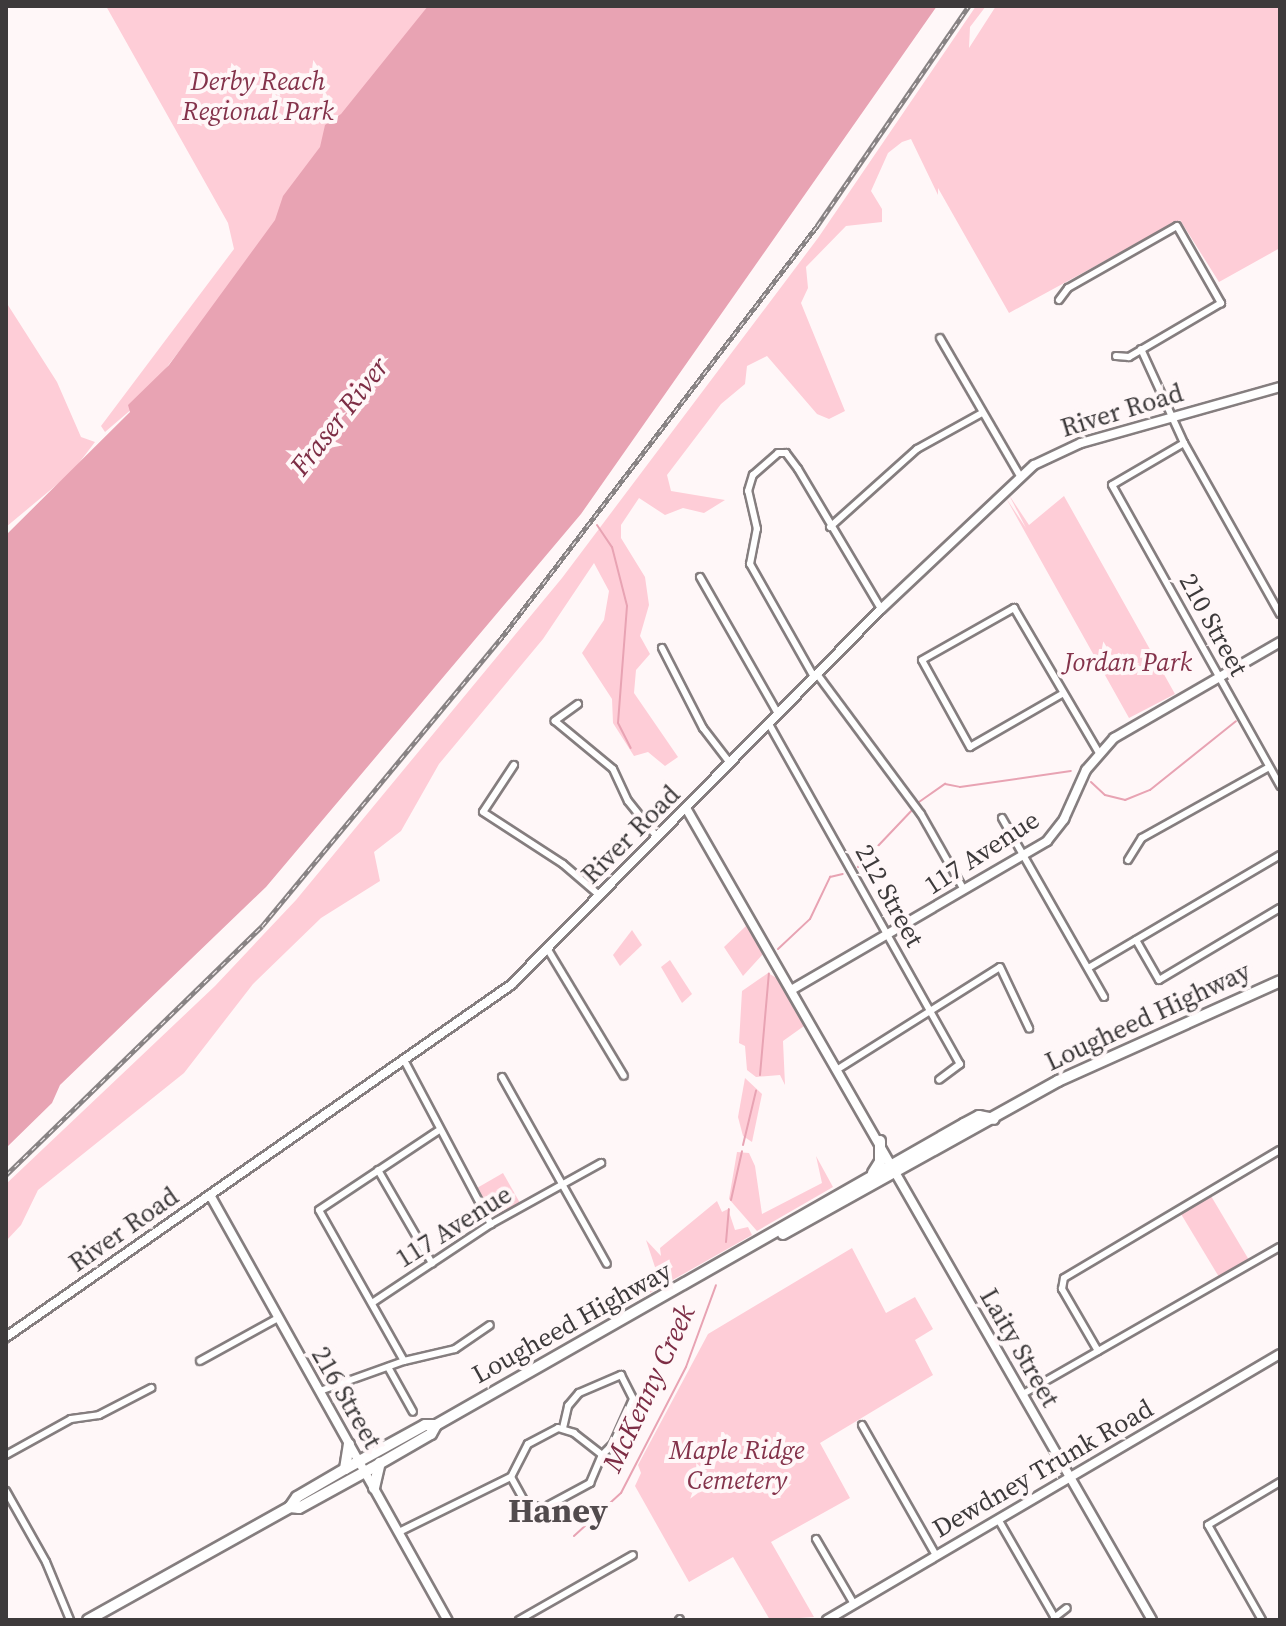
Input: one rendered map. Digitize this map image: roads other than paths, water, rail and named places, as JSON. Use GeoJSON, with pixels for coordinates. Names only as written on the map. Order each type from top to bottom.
{"type":"FeatureCollection","features":[{"type":"Feature","properties":{"kind":"highway","name":"Lougheed Highway"},"geometry":{"type":"LineString","coordinates":[[290,1507],[299,1508],[425,1425],[436,1425],[897,1171],[979,1116],[994,1119],[1115,1053],[1280,981]]}},
{"type":"Feature","properties":{"kind":"highway"},"geometry":{"type":"LineString","coordinates":[[871,1176],[880,1162],[880,1141]]}},
{"type":"Feature","properties":{"kind":"highway","name":"Lougheed Highway"},"geometry":{"type":"LineString","coordinates":[[731,1260],[871,1176],[897,1171]]}},
{"type":"Feature","properties":{"kind":"highway","name":"Lougheed Highway"},"geometry":{"type":"LineString","coordinates":[[88,1620],[290,1507],[297,1497],[345,1469],[380,1463],[431,1434],[436,1425]]}},
{"type":"Feature","properties":{"kind":"highway"},"geometry":{"type":"LineString","coordinates":[[345,1469],[349,1444]]}},
{"type":"Feature","properties":{"kind":"highway"},"geometry":{"type":"LineString","coordinates":[[374,1488],[380,1463]]}},
{"type":"Feature","properties":{"kind":"street"},"geometry":{"type":"LineString","coordinates":[[1059,300],[1068,288],[1177,226],[1221,303],[1129,357],[1116,356]]}},
{"type":"Feature","properties":{"kind":"street"},"geometry":{"type":"LineString","coordinates":[[940,338],[1020,476]]}},
{"type":"Feature","properties":{"kind":"street"},"geometry":{"type":"LineString","coordinates":[[1141,349],[1184,443],[1280,614]]}},
{"type":"Feature","properties":{"kind":"street","name":"River Road"},"geometry":{"type":"LineString","coordinates":[[6,1337],[505,990],[881,609],[1020,476],[1062,450],[1170,416],[1280,387]]}},
{"type":"Feature","properties":{"kind":"street"},"geometry":{"type":"LineString","coordinates":[[830,527],[917,449],[982,413]]}},
{"type":"Feature","properties":{"kind":"street","name":"210 Street"},"geometry":{"type":"LineString","coordinates":[[1184,443],[1112,485],[1280,786]]}},
{"type":"Feature","properties":{"kind":"street"},"geometry":{"type":"LineString","coordinates":[[881,609],[786,453],[778,453],[753,475],[748,491],[757,529],[750,564],[816,676],[921,814],[964,890]]}},
{"type":"Feature","properties":{"kind":"street"},"geometry":{"type":"LineString","coordinates":[[700,577],[778,714]]}},
{"type":"Feature","properties":{"kind":"street"},"geometry":{"type":"LineString","coordinates":[[1062,694],[970,747],[922,660],[1014,608],[1099,753]]}},
{"type":"Feature","properties":{"kind":"street","name":"117 Avenue"},"geometry":{"type":"LineString","coordinates":[[793,989],[1026,854],[1057,830],[1099,753],[1120,733],[1280,642]]}},
{"type":"Feature","properties":{"kind":"street"},"geometry":{"type":"LineString","coordinates":[[662,648],[703,728],[730,763]]}},
{"type":"Feature","properties":{"kind":"street"},"geometry":{"type":"LineString","coordinates":[[578,704],[555,721],[609,765],[632,807],[657,837]]}},
{"type":"Feature","properties":{"kind":"street","name":"212 Street"},"geometry":{"type":"LineString","coordinates":[[769,724],[961,1067],[939,1080]]}},
{"type":"Feature","properties":{"kind":"street"},"geometry":{"type":"LineString","coordinates":[[514,765],[483,812],[563,864],[599,895]]}},
{"type":"Feature","properties":{"kind":"street"},"geometry":{"type":"LineString","coordinates":[[1128,860],[1142,838],[1269,767]]}},
{"type":"Feature","properties":{"kind":"street","name":"Laity Street"},"geometry":{"type":"LineString","coordinates":[[686,808],[926,1220],[1152,1620]]}},
{"type":"Feature","properties":{"kind":"street"},"geometry":{"type":"LineString","coordinates":[[1002,818],[1026,854],[1104,997]]}},
{"type":"Feature","properties":{"kind":"street"},"geometry":{"type":"LineString","coordinates":[[1090,967],[1280,855]]}},
{"type":"Feature","properties":{"kind":"street"},"geometry":{"type":"LineString","coordinates":[[1136,940],[1159,980],[1280,908]]}},
{"type":"Feature","properties":{"kind":"street"},"geometry":{"type":"LineString","coordinates":[[547,948],[624,1076]]}},
{"type":"Feature","properties":{"kind":"street"},"geometry":{"type":"LineString","coordinates":[[838,1069],[1000,967],[1029,1028]]}},
{"type":"Feature","properties":{"kind":"street"},"geometry":{"type":"LineString","coordinates":[[404,1060],[438,1131],[491,1224]]}},
{"type":"Feature","properties":{"kind":"street"},"geometry":{"type":"LineString","coordinates":[[502,1077],[607,1264]]}},
{"type":"Feature","properties":{"kind":"street"},"geometry":{"type":"LineString","coordinates":[[404,1361],[319,1210],[438,1131]]}},
{"type":"Feature","properties":{"kind":"street"},"geometry":{"type":"LineString","coordinates":[[1098,1351],[1062,1282],[1280,1150]]}},
{"type":"Feature","properties":{"kind":"street","name":"117 Avenue"},"geometry":{"type":"LineString","coordinates":[[372,1303],[491,1224],[601,1163]]}},
{"type":"Feature","properties":{"kind":"street"},"geometry":{"type":"LineString","coordinates":[[378,1170],[432,1263]]}},
{"type":"Feature","properties":{"kind":"street","name":"216 Street"},"geometry":{"type":"LineString","coordinates":[[210,1195],[448,1620]]}},
{"type":"Feature","properties":{"kind":"street"},"geometry":{"type":"LineString","coordinates":[[1023,1394],[1280,1247]]}},
{"type":"Feature","properties":{"kind":"street"},"geometry":{"type":"LineString","coordinates":[[200,1361],[278,1318]]}},
{"type":"Feature","properties":{"kind":"street"},"geometry":{"type":"LineString","coordinates":[[320,1391],[404,1361],[455,1349],[490,1325]]}},
{"type":"Feature","properties":{"kind":"street","name":"Dewdney Trunk Road"},"geometry":{"type":"LineString","coordinates":[[827,1620],[1280,1354]]}},
{"type":"Feature","properties":{"kind":"street"},"geometry":{"type":"LineString","coordinates":[[388,1367],[413,1412]]}},
{"type":"Feature","properties":{"kind":"street"},"geometry":{"type":"LineString","coordinates":[[511,1477],[525,1502],[542,1509],[590,1483],[602,1455],[613,1444],[633,1399],[621,1375],[579,1393],[568,1406],[563,1428]]}},
{"type":"Feature","properties":{"kind":"street"},"geometry":{"type":"LineString","coordinates":[[6,1455],[71,1419],[99,1415],[151,1388]]}},
{"type":"Feature","properties":{"kind":"street"},"geometry":{"type":"LineString","coordinates":[[862,1425],[936,1555]]}},
{"type":"Feature","properties":{"kind":"street"},"geometry":{"type":"LineString","coordinates":[[563,1428],[602,1455]]}},
{"type":"Feature","properties":{"kind":"street"},"geometry":{"type":"LineString","coordinates":[[399,1532],[511,1477],[528,1444],[563,1428]]}},
{"type":"Feature","properties":{"kind":"street"},"geometry":{"type":"LineString","coordinates":[[1262,1620],[1208,1525],[1280,1482]]}},
{"type":"Feature","properties":{"kind":"street"},"geometry":{"type":"LineString","coordinates":[[6,1491],[46,1562],[70,1620]]}},
{"type":"Feature","properties":{"kind":"street"},"geometry":{"type":"LineString","coordinates":[[998,1519],[1054,1619],[1067,1608]]}},
{"type":"Feature","properties":{"kind":"street"},"geometry":{"type":"LineString","coordinates":[[816,1539],[854,1604]]}},
{"type":"Feature","properties":{"kind":"street"},"geometry":{"type":"LineString","coordinates":[[519,1620],[633,1555]]}},
{"type":"Feature","properties":{"kind":"water","name":"Fraser River"},"geometry":{"type":"Polygon","coordinates":[[[428,6],[937,6],[581,514],[266,887],[60,1085],[52,1103],[6,1148],[6,535],[130,412],[128,405],[169,365],[275,220],[283,196],[320,147],[325,125],[341,114],[428,6]]]}},
{"type":"Feature","properties":{"kind":"waterway"},"geometry":{"type":"LineString","coordinates":[[6,311],[6,321]]}},
{"type":"Feature","properties":{"kind":"waterway"},"geometry":{"type":"LineString","coordinates":[[597,525],[612,547],[627,606],[618,723],[631,748]]}},
{"type":"Feature","properties":{"kind":"waterway","name":"McKenny Creek"},"geometry":{"type":"LineString","coordinates":[[1091,782],[1105,795],[1125,800],[1150,790],[1236,721]]}},
{"type":"Feature","properties":{"kind":"waterway","name":"McKenny Creek"},"geometry":{"type":"LineString","coordinates":[[919,802],[945,784],[960,787],[1071,771]]}},
{"type":"Feature","properties":{"kind":"waterway","name":"McKenny Creek"},"geometry":{"type":"LineString","coordinates":[[858,867],[912,810]]}},
{"type":"Feature","properties":{"kind":"waterway","name":"McKenny Creek"},"geometry":{"type":"LineString","coordinates":[[778,949],[810,919],[830,877],[843,874]]}},
{"type":"Feature","properties":{"kind":"waterway","name":"McKenny Creek"},"geometry":{"type":"LineString","coordinates":[[760,1075],[769,973]]}},
{"type":"Feature","properties":{"kind":"waterway","name":"McKenny Creek"},"geometry":{"type":"LineString","coordinates":[[743,1145],[756,1091]]}},
{"type":"Feature","properties":{"kind":"waterway","name":"McKenny Creek"},"geometry":{"type":"LineString","coordinates":[[731,1200],[742,1151]]}},
{"type":"Feature","properties":{"kind":"waterway","name":"McKenny Creek"},"geometry":{"type":"LineString","coordinates":[[726,1242],[729,1209]]}},
{"type":"Feature","properties":{"kind":"waterway","name":"McKenny Creek"},"geometry":{"type":"LineString","coordinates":[[574,1536],[621,1493],[686,1367],[716,1285]]}},
{"type":"Feature","properties":{"kind":"railway"},"geometry":{"type":"LineString","coordinates":[[6,1175],[262,926],[499,641],[817,226],[969,6]]}},
{"type":"Feature","properties":{"kind":"district","name":"Haney"},"geometry":{"type":"Point","coordinates":[558,1511]}},
{"type":"Feature","properties":{"kind":"park label","name":"Derby Reach Regional Park"},"geometry":{"type":"Point","coordinates":[258,97]}},
{"type":"Feature","properties":{"kind":"park label","name":"Jordan Park"},"geometry":{"type":"Point","coordinates":[1128,663]}},
{"type":"Feature","properties":{"kind":"park label","name":"Maple Ridge Cemetery"},"geometry":{"type":"Point","coordinates":[737,1466]}}]}
